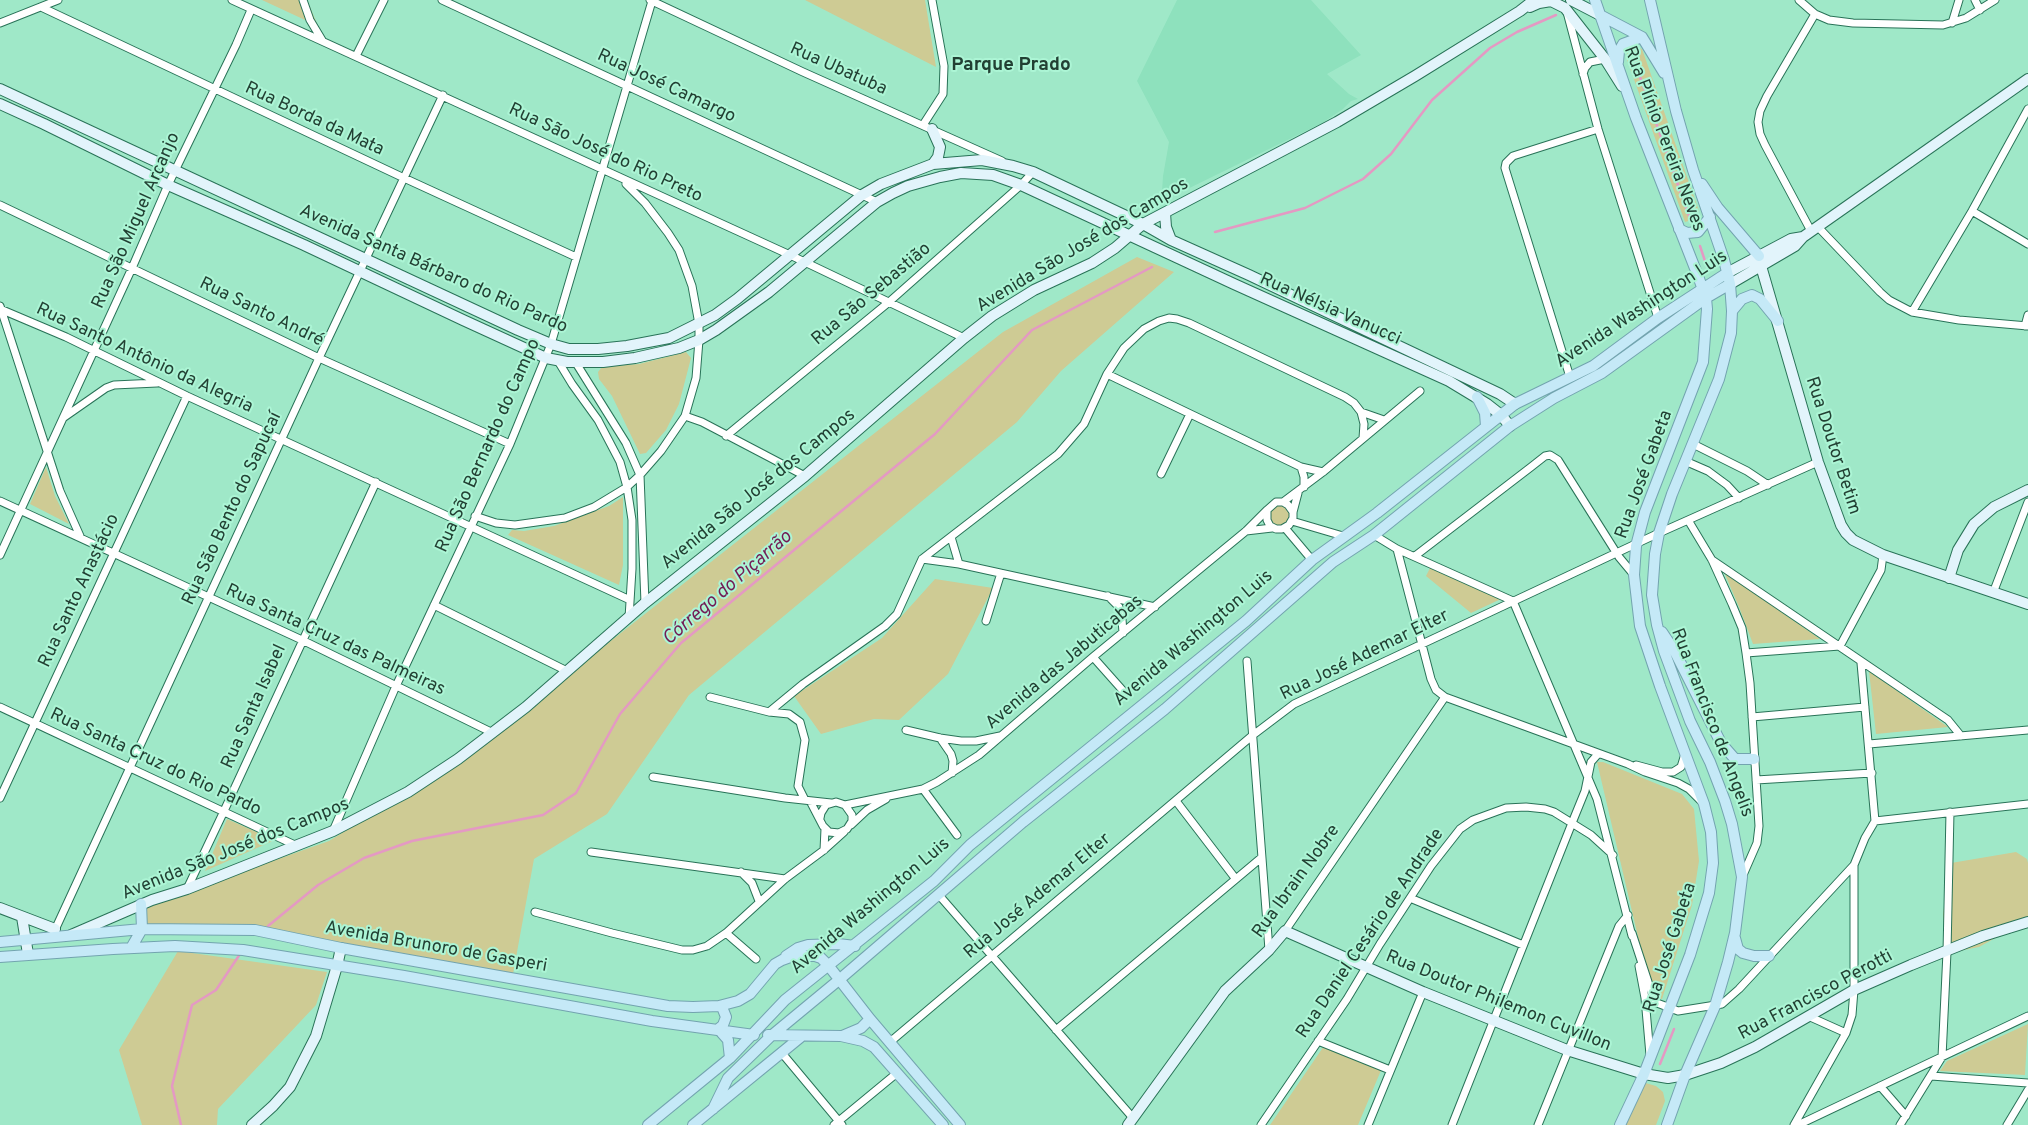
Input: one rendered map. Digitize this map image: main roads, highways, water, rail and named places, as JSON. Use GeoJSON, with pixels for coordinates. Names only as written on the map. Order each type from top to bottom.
{"type":"FeatureCollection","features":[{"type":"Feature","properties":{"kind":"main road","name":"Avenida São José dos Campos"},"geometry":{"type":"LineString","coordinates":[[0,942],[24,940],[54,933],[68,936],[141,904],[187,889],[297,846],[332,831],[408,792],[493,733],[567,672],[645,603],[805,476],[992,316],[1034,290],[1092,263],[1115,248],[1143,224],[1337,122],[1520,11],[1534,0]]}},
{"type":"Feature","properties":{"kind":"main road","name":"Rua Plínio Pereira Neves"},"geometry":{"type":"LineString","coordinates":[[1595,0],[1632,106],[1704,294]]}},
{"type":"Feature","properties":{"kind":"main road"},"geometry":{"type":"LineString","coordinates":[[1650,0],[1668,80],[1693,170],[1718,208],[1760,261]]}},
{"type":"Feature","properties":{"kind":"main road","name":"Avenida São José dos Campos"},"geometry":{"type":"LineString","coordinates":[[1520,11],[1546,1],[1568,4],[1600,16]]}},
{"type":"Feature","properties":{"kind":"main road"},"geometry":{"type":"LineString","coordinates":[[1568,4],[1605,59],[1632,106]]}},
{"type":"Feature","properties":{"kind":"main road"},"geometry":{"type":"LineString","coordinates":[[1600,16],[1642,37],[1668,80]]}},
{"type":"Feature","properties":{"kind":"main road"},"geometry":{"type":"LineString","coordinates":[[1618,65],[1619,51],[1623,44],[1642,37]]}},
{"type":"Feature","properties":{"kind":"main road","name":"Avenida Washington Luis"},"geometry":{"type":"LineString","coordinates":[[648,1125],[730,1058],[785,1000],[828,964],[855,946],[934,881],[970,845],[1246,621],[1312,560],[1377,513],[1515,404],[1593,366],[1658,318],[1704,294],[1730,284],[1791,238],[1810,232],[2028,79]]}},
{"type":"Feature","properties":{"kind":"main road","name":"Avenida Santa Bárbaro do Rio Pardo"},"geometry":{"type":"LineString","coordinates":[[0,89],[518,330],[551,344],[569,349],[584,350],[627,346],[669,338],[699,324],[737,299],[862,195],[899,175],[932,164],[982,160],[1013,166],[1032,172],[1143,224]]}},
{"type":"Feature","properties":{"kind":"main road","name":"Avenida Santa Bárbaro do Rio Pardo"},"geometry":{"type":"LineString","coordinates":[[0,104],[168,185],[304,245],[546,358],[558,361],[576,363],[603,362],[636,358],[679,348],[698,340],[737,316],[877,202],[908,186],[940,177],[961,173],[993,175],[1022,185],[1129,236]]}},
{"type":"Feature","properties":{"kind":"main road"},"geometry":{"type":"LineString","coordinates":[[928,127],[940,147],[938,157],[932,164]]}},
{"type":"Feature","properties":{"kind":"main road","name":"Rua Francisco de Angelis"},"geometry":{"type":"LineString","coordinates":[[1667,1125],[1685,1075],[1715,1006],[1735,933],[1742,877],[1726,801],[1690,721],[1664,651],[1652,595],[1655,554],[1659,533],[1685,461],[1719,379],[1731,333],[1730,284],[1710,217],[1693,170]]}},
{"type":"Feature","properties":{"kind":"main road"},"geometry":{"type":"LineString","coordinates":[[1165,213],[1166,227],[1171,240]]}},
{"type":"Feature","properties":{"kind":"main road"},"geometry":{"type":"LineString","coordinates":[[1679,229],[1687,233],[1698,232],[1710,217]]}},
{"type":"Feature","properties":{"kind":"main road","name":"Rua Nélsia Vanucci"},"geometry":{"type":"LineString","coordinates":[[1143,224],[1171,240],[1500,394],[1515,404]]}},
{"type":"Feature","properties":{"kind":"main road","name":"Rua Nélsia Vanucci"},"geometry":{"type":"LineString","coordinates":[[1129,236],[1449,381],[1477,397],[1501,415],[1510,426]]}},
{"type":"Feature","properties":{"kind":"main road","name":"Avenida Washington Luis"},"geometry":{"type":"LineString","coordinates":[[694,1125],[712,1109],[728,1078],[771,1036],[1022,822],[1165,709],[1333,562],[1374,535],[1510,426],[1554,398],[1602,373],[1727,274],[1760,261]]}},
{"type":"Feature","properties":{"kind":"main road","name":"Rua Doutor Betim"},"geometry":{"type":"LineString","coordinates":[[1760,261],[1778,321],[1787,360],[1818,462],[1841,525],[1846,533],[1853,540],[1884,555],[2028,604]]}},
{"type":"Feature","properties":{"kind":"main road","name":"Rua José Gabeta"},"geometry":{"type":"LineString","coordinates":[[1620,1125],[1644,1074],[1690,955],[1709,893],[1713,863],[1711,832],[1704,804],[1640,626],[1634,574],[1636,546],[1645,512],[1703,362],[1706,341],[1704,294]]}},
{"type":"Feature","properties":{"kind":"main road"},"geometry":{"type":"LineString","coordinates":[[1732,311],[1742,299],[1752,295],[1760,299],[1778,321]]}},
{"type":"Feature","properties":{"kind":"main road"},"geometry":{"type":"LineString","coordinates":[[1477,397],[1485,413],[1486,426]]}},
{"type":"Feature","properties":{"kind":"main road"},"geometry":{"type":"LineString","coordinates":[[1674,438],[1674,452],[1685,461]]}},
{"type":"Feature","properties":{"kind":"main road"},"geometry":{"type":"LineString","coordinates":[[1948,578],[1958,550],[1974,524],[1994,506],[2028,490]]}},
{"type":"Feature","properties":{"kind":"main road"},"geometry":{"type":"LineString","coordinates":[[1377,513],[1383,517],[1384,526]]}},
{"type":"Feature","properties":{"kind":"main road"},"geometry":{"type":"LineString","coordinates":[[1312,560],[1318,565],[1333,562]]}},
{"type":"Feature","properties":{"kind":"main road"},"geometry":{"type":"LineString","coordinates":[[1657,625],[1674,650],[1721,743],[1735,759],[1754,759]]}},
{"type":"Feature","properties":{"kind":"main road"},"geometry":{"type":"LineString","coordinates":[[132,948],[142,929],[141,904]]}},
{"type":"Feature","properties":{"kind":"main road"},"geometry":{"type":"LineString","coordinates":[[0,908],[54,933]]}},
{"type":"Feature","properties":{"kind":"main road"},"geometry":{"type":"LineString","coordinates":[[0,957],[28,954],[24,940],[22,917]]}},
{"type":"Feature","properties":{"kind":"main road","name":"Rua Francisco Perotti"},"geometry":{"type":"LineString","coordinates":[[1703,1070],[1755,1047],[1854,990],[1983,936],[2028,922]]}},
{"type":"Feature","properties":{"kind":"main road","name":"Avenida Brunoro de Gasperi"},"geometry":{"type":"LineString","coordinates":[[68,936],[142,929],[256,930],[341,948],[668,1006],[719,1006],[745,998],[775,964],[789,953],[808,945],[838,944],[855,946]]}},
{"type":"Feature","properties":{"kind":"main road","name":"Rua Ibrain Nobre"},"geometry":{"type":"LineString","coordinates":[[1131,1121],[1225,991],[1269,950],[1285,931]]}},
{"type":"Feature","properties":{"kind":"main road","name":"Rua Doutor Philemon Cuvillon"},"geometry":{"type":"LineString","coordinates":[[1285,931],[1423,992],[1567,1050],[1644,1074],[1668,1078],[1703,1070]]}},
{"type":"Feature","properties":{"kind":"main road"},"geometry":{"type":"LineString","coordinates":[[1735,933],[1738,949],[1743,953],[1754,956],[1769,956]]}},
{"type":"Feature","properties":{"kind":"main road","name":"Avenida Brunoro de Gasperi"},"geometry":{"type":"LineString","coordinates":[[28,954],[176,946],[243,950],[718,1031],[771,1036],[841,1036]]}},
{"type":"Feature","properties":{"kind":"main road"},"geometry":{"type":"LineString","coordinates":[[252,1125],[290,1087],[316,1036],[341,948]]}},
{"type":"Feature","properties":{"kind":"main road"},"geometry":{"type":"LineString","coordinates":[[782,960],[794,956],[808,955],[821,958],[828,964],[870,1019],[960,1125]]}},
{"type":"Feature","properties":{"kind":"main road"},"geometry":{"type":"LineString","coordinates":[[784,1025],[778,1020],[779,1014],[804,990],[814,976]]}},
{"type":"Feature","properties":{"kind":"main road"},"geometry":{"type":"LineString","coordinates":[[719,1006],[722,1007],[726,1017],[718,1031],[728,1040],[730,1058]]}},
{"type":"Feature","properties":{"kind":"main road"},"geometry":{"type":"LineString","coordinates":[[841,1036],[858,1030],[870,1019]]}},
{"type":"Feature","properties":{"kind":"main road"},"geometry":{"type":"LineString","coordinates":[[712,1109],[802,1036]]}},
{"type":"Feature","properties":{"kind":"main road"},"geometry":{"type":"LineString","coordinates":[[841,1036],[863,1041],[874,1047],[943,1125]]}},
{"type":"Feature","properties":{"kind":"waterway","name":"Córrego do Piçarrão"},"geometry":{"type":"LineString","coordinates":[[1215,232],[1305,208],[1363,179],[1391,154],[1432,100],[1490,48],[1517,32],[1556,15]]}},
{"type":"Feature","properties":{"kind":"waterway"},"geometry":{"type":"LineString","coordinates":[[1634,60],[1689,216]]}},
{"type":"Feature","properties":{"kind":"waterway"},"geometry":{"type":"LineString","coordinates":[[1700,246],[1707,267]]}},
{"type":"Feature","properties":{"kind":"waterway","name":"Córrego do Piçarrão"},"geometry":{"type":"LineString","coordinates":[[268,926],[318,885],[364,858],[412,841],[543,815],[576,793],[620,714],[681,643],[935,434],[1032,330],[1152,267]]}},
{"type":"Feature","properties":{"kind":"waterway","name":"Córrego do Piçarrão"},"geometry":{"type":"LineString","coordinates":[[181,1125],[172,1086],[192,1005],[216,990],[240,954]]}},
{"type":"Feature","properties":{"kind":"waterway"},"geometry":{"type":"LineString","coordinates":[[1660,1064],[1674,1029]]}},
{"type":"Feature","properties":{"kind":"district","name":"Parque Prado"},"geometry":{"type":"Point","coordinates":[1011,66]}}]}
